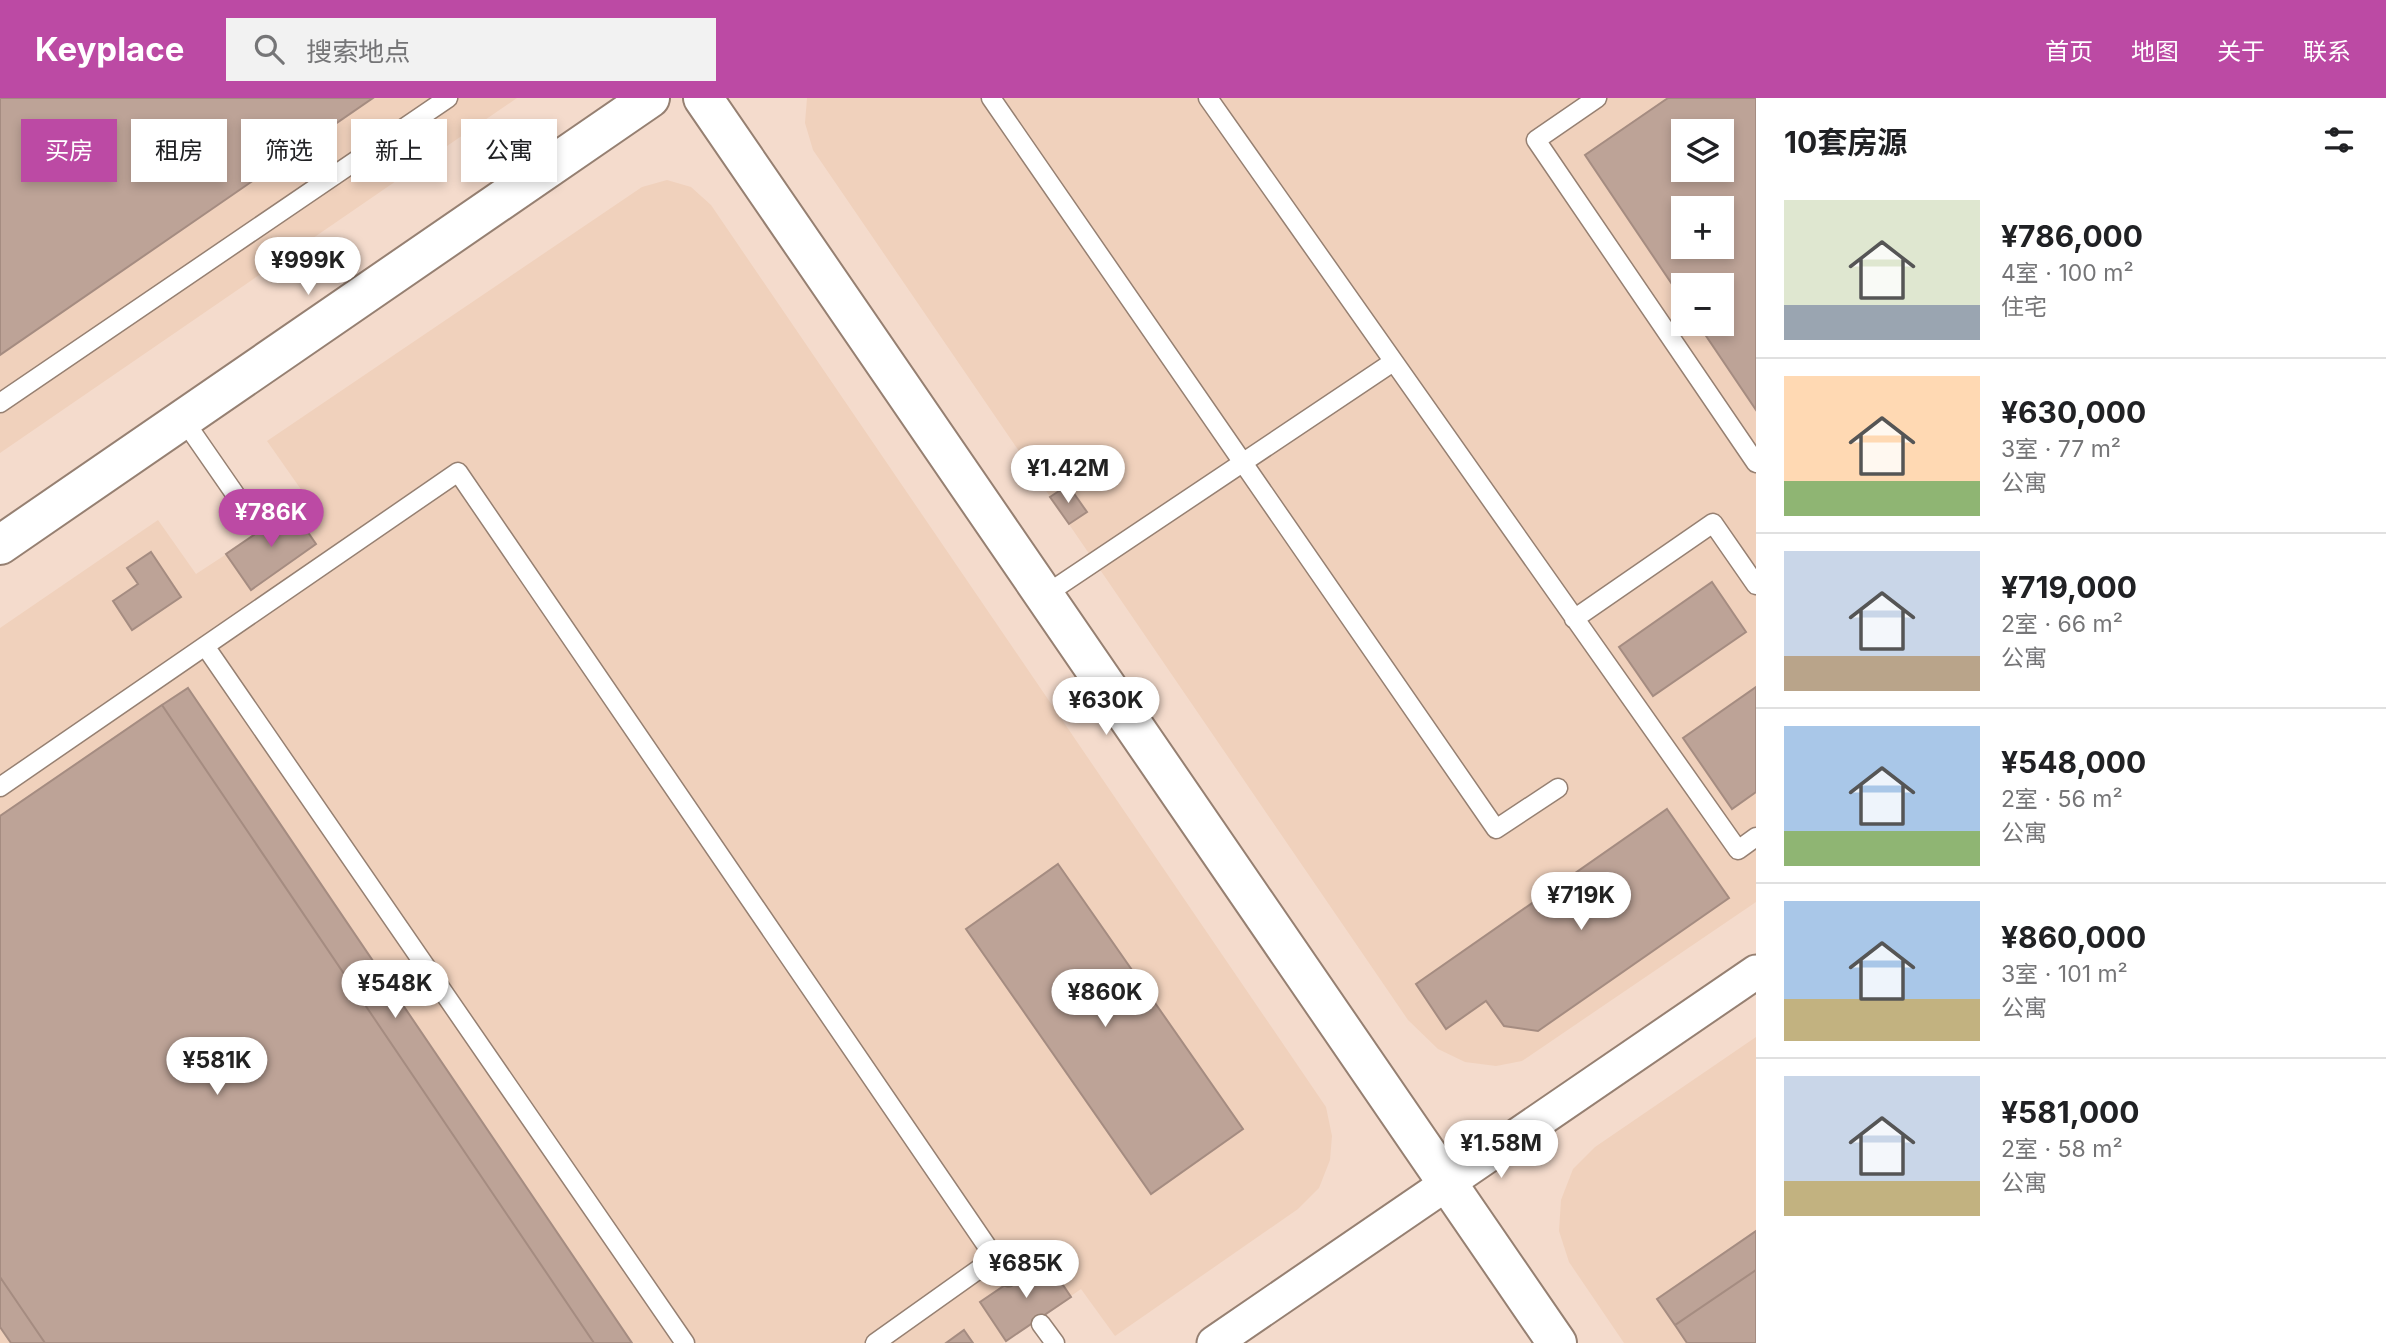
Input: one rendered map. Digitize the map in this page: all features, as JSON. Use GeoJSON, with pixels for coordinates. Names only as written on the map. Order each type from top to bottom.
{"type":"FeatureCollection","features":[{"type":"Feature","properties":{"kind":"street"},"geometry":{"type":"LineString","coordinates":[[0,545],[650,98]]}},
{"type":"Feature","properties":{"kind":"street"},"geometry":{"type":"LineString","coordinates":[[703,98],[1557,1343]]}},
{"type":"Feature","properties":{"kind":"street"},"geometry":{"type":"LineString","coordinates":[[1214,1343],[1756,972]]}},
{"type":"Feature","properties":{"kind":"lane"},"geometry":{"type":"LineString","coordinates":[[0,403],[448,98]]}},
{"type":"Feature","properties":{"kind":"lane"},"geometry":{"type":"LineString","coordinates":[[991,98],[1496,829],[1558,788]]}},
{"type":"Feature","properties":{"kind":"lane"},"geometry":{"type":"LineString","coordinates":[[1208,98],[1738,850],[1756,837]]}},
{"type":"Feature","properties":{"kind":"lane"},"geometry":{"type":"LineString","coordinates":[[1597,98],[1536,140],[1756,463]]}},
{"type":"Feature","properties":{"kind":"lane"},"geometry":{"type":"LineString","coordinates":[[1045,595],[1393,362]]}},
{"type":"Feature","properties":{"kind":"lane"},"geometry":{"type":"LineString","coordinates":[[184,419],[253,520]]}},
{"type":"Feature","properties":{"kind":"lane"},"geometry":{"type":"LineString","coordinates":[[0,787],[205,646],[294,579],[458,472],[1009,1277]]}},
{"type":"Feature","properties":{"kind":"lane"},"geometry":{"type":"LineString","coordinates":[[1574,619],[1713,523],[1756,585]]}},
{"type":"Feature","properties":{"kind":"lane"},"geometry":{"type":"LineString","coordinates":[[205,646],[685,1343]]}},
{"type":"Feature","properties":{"kind":"lane"},"geometry":{"type":"LineString","coordinates":[[875,1343],[996,1257]]}},
{"type":"Feature","properties":{"kind":"lane"},"geometry":{"type":"LineString","coordinates":[[1041,1324],[1055,1343]]}},
{"type":"Feature","properties":{"kind":"shaded area"},"geometry":{"type":"Polygon","coordinates":[[[0,98],[517,98],[486,119],[461,119],[461,136],[447,146],[447,119],[351,119],[351,182],[395,182],[0,453],[0,98]]]}},
{"type":"Feature","properties":{"kind":"shaded area"},"geometry":{"type":"Polygon","coordinates":[[[807,98],[1756,98],[1756,902],[1522,1061],[1496,1066],[1465,1062],[1438,1049],[1408,1020],[813,150],[805,123],[807,98]]]}},
{"type":"Feature","properties":{"kind":"shaded area"},"geometry":{"type":"Polygon","coordinates":[[[667,180],[691,187],[711,205],[1326,1107],[1332,1136],[1330,1160],[1319,1188],[1298,1209],[1115,1336],[1081,1289],[1003,1343],[0,1343],[0,628],[158,520],[196,574],[260,532],[307,498],[267,441],[642,187],[667,180]]]}},
{"type":"Feature","properties":{"kind":"shaded area"},"geometry":{"type":"Polygon","coordinates":[[[1756,1037],[1756,1343],[1624,1343],[1569,1262],[1559,1231],[1561,1200],[1573,1169],[1595,1147],[1756,1037]]]}},
{"type":"Feature","properties":{"kind":"building"},"geometry":{"type":"Polygon","coordinates":[[[0,98],[373,98],[337,123],[337,119],[241,119],[241,182],[251,182],[0,355],[0,98]]]}},
{"type":"Feature","properties":{"kind":"building"},"geometry":{"type":"Polygon","coordinates":[[[1668,98],[1756,98],[1756,410],[1706,336],[1734,336],[1734,273],[1671,273],[1671,283],[1585,155],[1668,98]]]}},
{"type":"Feature","properties":{"kind":"building"},"geometry":{"type":"Polygon","coordinates":[[[1068,485],[1087,512],[1069,524],[1050,497],[1068,485]]]}},
{"type":"Feature","properties":{"kind":"building"},"geometry":{"type":"Polygon","coordinates":[[[292,509],[316,544],[251,590],[226,554],[292,509]]]}},
{"type":"Feature","properties":{"kind":"building"},"geometry":{"type":"Polygon","coordinates":[[[151,552],[181,597],[132,630],[113,601],[138,584],[127,568],[151,552]]]}},
{"type":"Feature","properties":{"kind":"building"},"geometry":{"type":"Polygon","coordinates":[[[1712,582],[1746,632],[1653,696],[1619,647],[1712,582]]]}},
{"type":"Feature","properties":{"kind":"building"},"geometry":{"type":"Polygon","coordinates":[[[1756,687],[1756,792],[1732,809],[1683,738],[1756,687]]]}},
{"type":"Feature","properties":{"kind":"building"},"geometry":{"type":"Polygon","coordinates":[[[188,688],[632,1343],[594,1343],[162,705],[188,688]]]}},
{"type":"Feature","properties":{"kind":"building"},"geometry":{"type":"Polygon","coordinates":[[[162,705],[594,1343],[45,1343],[0,1277],[0,816],[162,705]]]}},
{"type":"Feature","properties":{"kind":"building"},"geometry":{"type":"Polygon","coordinates":[[[1667,809],[1729,898],[1538,1031],[1504,1026],[1486,1001],[1446,1029],[1416,984],[1667,809]]]}},
{"type":"Feature","properties":{"kind":"building"},"geometry":{"type":"Polygon","coordinates":[[[1058,864],[1243,1129],[1151,1194],[966,929],[1058,864]]]}},
{"type":"Feature","properties":{"kind":"building"},"geometry":{"type":"Polygon","coordinates":[[[1756,1231],[1756,1270],[1675,1325],[1657,1299],[1756,1231]]]}},
{"type":"Feature","properties":{"kind":"building"},"geometry":{"type":"Polygon","coordinates":[[[1045,1258],[1071,1297],[1006,1341],[980,1302],[1045,1258]]]}},
{"type":"Feature","properties":{"kind":"building"},"geometry":{"type":"Polygon","coordinates":[[[1756,1270],[1756,1343],[1687,1343],[1675,1325],[1756,1270]]]}},
{"type":"Feature","properties":{"kind":"building"},"geometry":{"type":"Polygon","coordinates":[[[0,1277],[45,1343],[11,1343],[0,1327],[0,1277]]]}},
{"type":"Feature","properties":{"kind":"building"},"geometry":{"type":"Polygon","coordinates":[[[964,1330],[973,1343],[946,1343],[964,1330]]]}}]}
